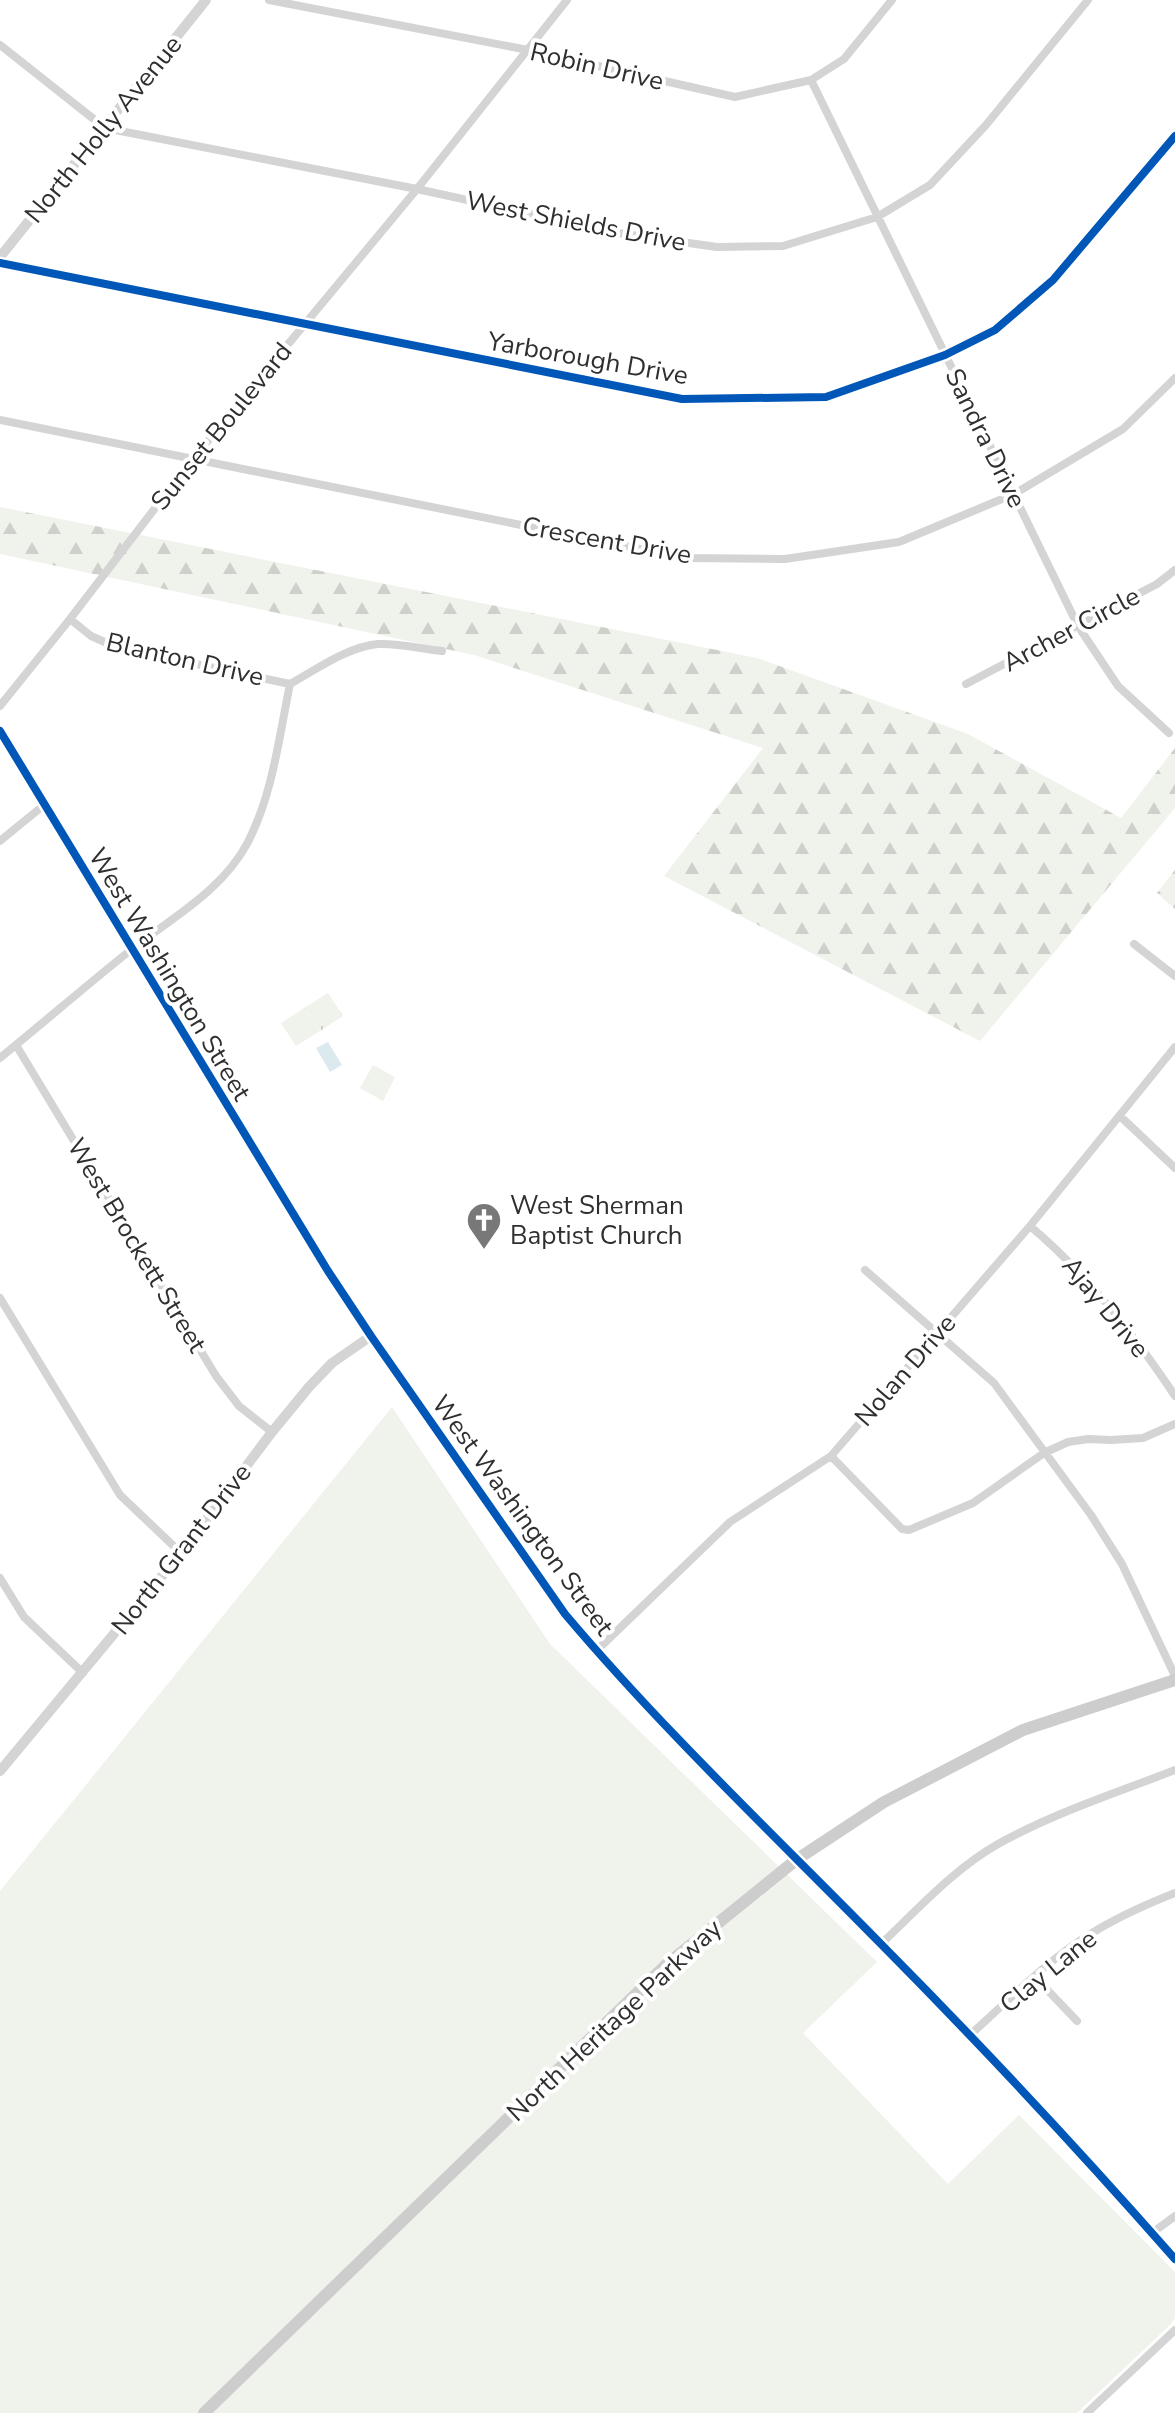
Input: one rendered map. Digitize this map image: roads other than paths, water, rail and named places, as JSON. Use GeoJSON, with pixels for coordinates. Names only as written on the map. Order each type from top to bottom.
{"type":"FeatureCollection","features":[{"type":"Feature","properties":{"kind":"main road","name":"North Heritage Parkway"},"geometry":{"type":"LineString","coordinates":[[204,2413],[666,1965],[796,1860],[884,1802],[1023,1730],[1175,1678]]}},
{"type":"Feature","properties":{"kind":"street","name":"North Holly Avenue"},"geometry":{"type":"LineString","coordinates":[[0,257],[206,0]]}},
{"type":"Feature","properties":{"kind":"street","name":"Robin Drive"},"geometry":{"type":"LineString","coordinates":[[269,0],[528,50],[735,97],[811,80],[844,59],[892,0]]}},
{"type":"Feature","properties":{"kind":"street","name":"Sunset Boulevard"},"geometry":{"type":"LineString","coordinates":[[0,706],[192,460],[417,189],[567,0]]}},
{"type":"Feature","properties":{"kind":"street","name":"West Shields Drive"},"geometry":{"type":"LineString","coordinates":[[0,45],[105,128],[417,189],[618,233],[717,247],[783,246],[877,217],[930,185],[986,125],[1088,0]]}},
{"type":"Feature","properties":{"kind":"street","name":"Sandra Drive"},"geometry":{"type":"LineString","coordinates":[[811,80],[1078,626],[1118,686],[1169,733]]}},
{"type":"Feature","properties":{"kind":"street","name":"Yarborough Drive"},"geometry":{"type":"LineString","coordinates":[[0,263],[682,399],[826,397],[945,355],[995,330],[1053,280],[1175,136]]}},
{"type":"Feature","properties":{"kind":"street","name":"Crescent Drive"},"geometry":{"type":"LineString","coordinates":[[0,420],[685,558],[785,559],[899,542],[1014,494],[1123,429],[1175,378]]}},
{"type":"Feature","properties":{"kind":"street","name":"Archer Circle"},"geometry":{"type":"LineString","coordinates":[[966,684],[1157,584],[1175,570]]}},
{"type":"Feature","properties":{"kind":"street","name":"Blanton Drive"},"geometry":{"type":"LineString","coordinates":[[0,1058],[217,883],[235,863],[247,844],[268,790],[290,684],[116,647],[91,636],[70,619]]}},
{"type":"Feature","properties":{"kind":"street"},"geometry":{"type":"LineString","coordinates":[[290,684],[351,651],[367,646],[381,644],[442,651]]}},
{"type":"Feature","properties":{"kind":"street","name":"West Washington Street"},"geometry":{"type":"LineString","coordinates":[[0,731],[328,1271],[536,1574],[596,1651],[969,2036],[1175,2259]]}},
{"type":"Feature","properties":{"kind":"street"},"geometry":{"type":"LineString","coordinates":[[0,841],[44,805]]}},
{"type":"Feature","properties":{"kind":"street"},"geometry":{"type":"LineString","coordinates":[[1134,944],[1175,976]]}},
{"type":"Feature","properties":{"kind":"street","name":"West Brockett Street"},"geometry":{"type":"LineString","coordinates":[[16,1045],[216,1376],[239,1406],[272,1432]]}},
{"type":"Feature","properties":{"kind":"street","name":"Nolan Drive"},"geometry":{"type":"LineString","coordinates":[[596,1651],[730,1522],[831,1456],[1030,1226],[1175,1047]]}},
{"type":"Feature","properties":{"kind":"street"},"geometry":{"type":"LineString","coordinates":[[1120,1116],[1175,1168]]}},
{"type":"Feature","properties":{"kind":"street","name":"Ajay Drive"},"geometry":{"type":"LineString","coordinates":[[1030,1226],[1089,1281],[1125,1324],[1175,1396]]}},
{"type":"Feature","properties":{"kind":"street"},"geometry":{"type":"LineString","coordinates":[[865,1270],[994,1383],[1091,1515],[1122,1564],[1175,1678]]}},
{"type":"Feature","properties":{"kind":"street"},"geometry":{"type":"LineString","coordinates":[[0,1298],[120,1495],[181,1553]]}},
{"type":"Feature","properties":{"kind":"street","name":"North Grant Drive"},"geometry":{"type":"LineString","coordinates":[[0,1771],[181,1553],[272,1432],[332,1363],[371,1336]]}},
{"type":"Feature","properties":{"kind":"street"},"geometry":{"type":"LineString","coordinates":[[831,1456],[902,1529],[909,1530],[973,1503],[1044,1453],[1068,1442],[1143,1438],[1175,1424]]}},
{"type":"Feature","properties":{"kind":"street"},"geometry":{"type":"LineString","coordinates":[[0,1578],[24,1617],[83,1673]]}},
{"type":"Feature","properties":{"kind":"street"},"geometry":{"type":"LineString","coordinates":[[881,1944],[950,1878],[997,1844],[1066,1812],[1175,1770]]}},
{"type":"Feature","properties":{"kind":"street","name":"Clay Lane"},"geometry":{"type":"LineString","coordinates":[[969,2036],[1035,1977],[1091,1933],[1175,1893]]}},
{"type":"Feature","properties":{"kind":"street"},"geometry":{"type":"LineString","coordinates":[[1035,1977],[1077,2021]]}},
{"type":"Feature","properties":{"kind":"street"},"geometry":{"type":"LineString","coordinates":[[1152,2233],[1175,2216]]}},
{"type":"Feature","properties":{"kind":"street"},"geometry":{"type":"LineString","coordinates":[[1087,2413],[1175,2330]]}},
{"type":"Feature","properties":{"kind":"place","name":"West Sherman Baptist Church"},"geometry":{"type":"Point","coordinates":[484,1251]}}]}
